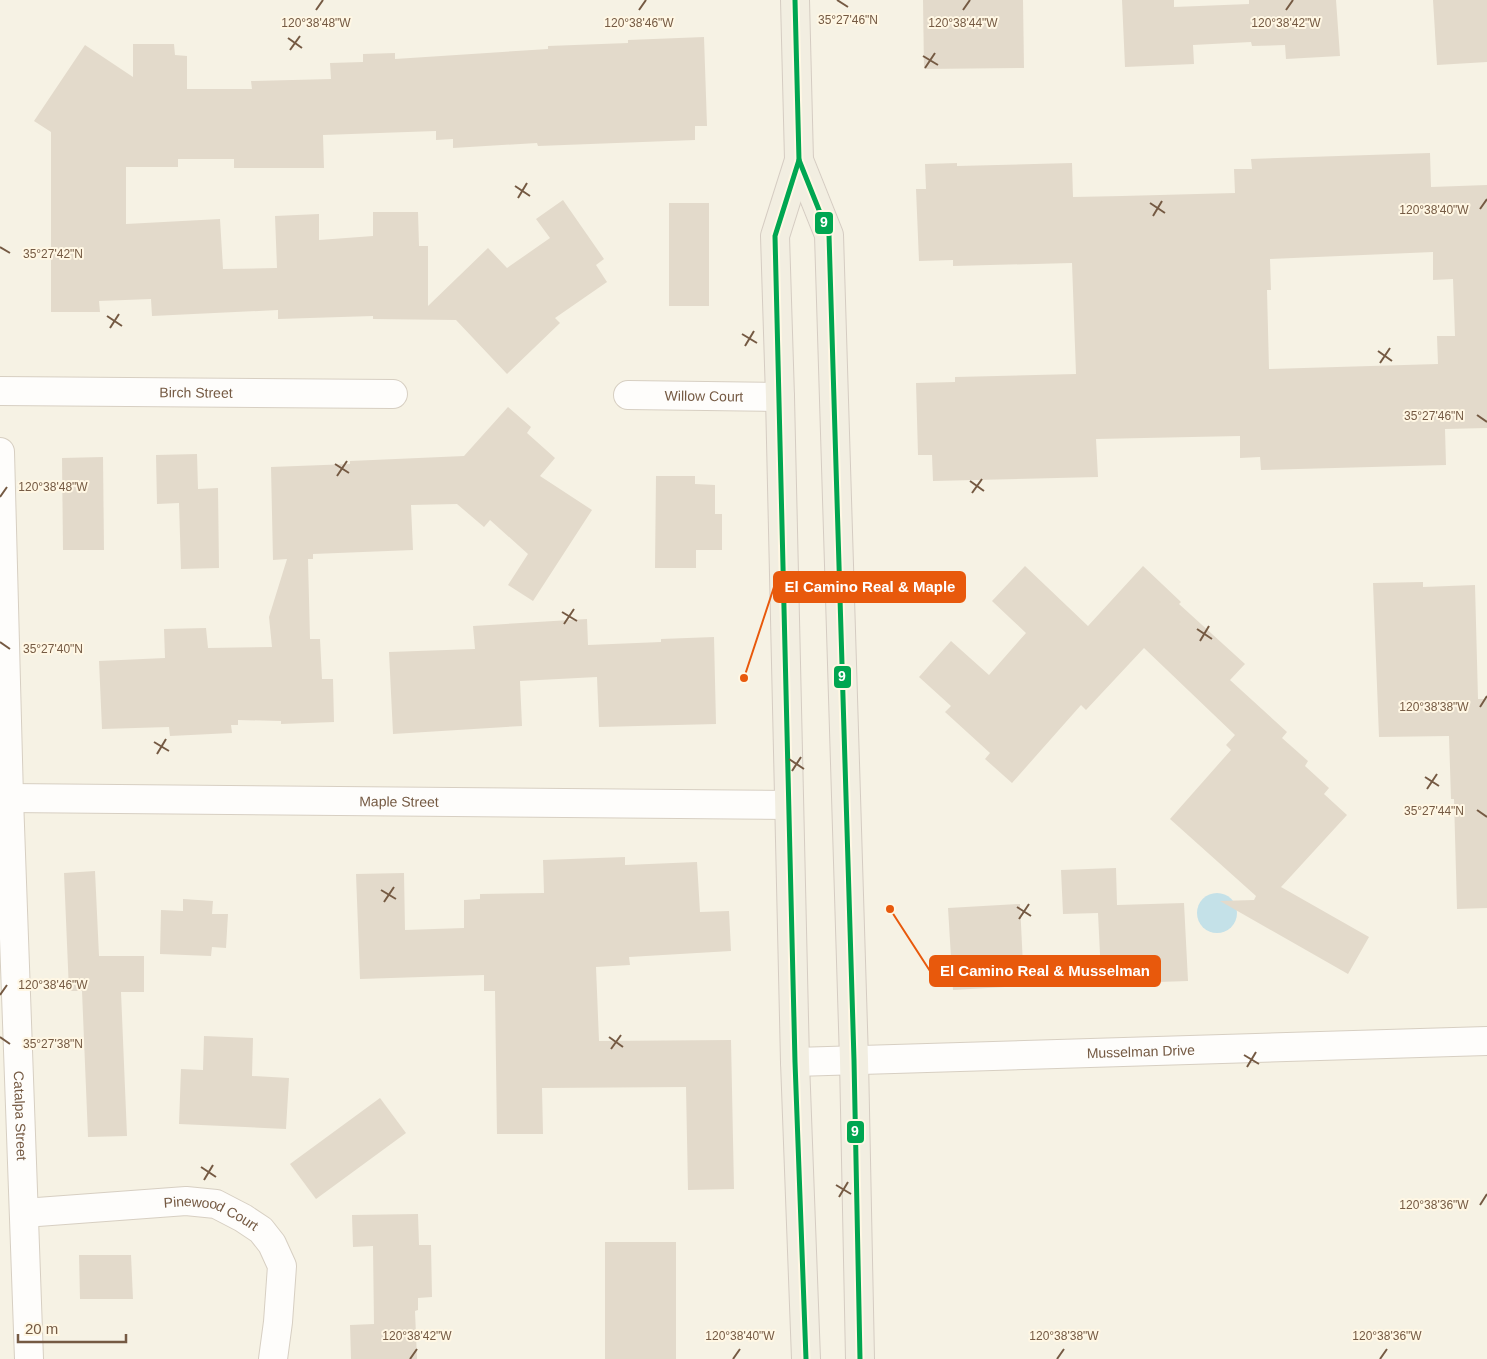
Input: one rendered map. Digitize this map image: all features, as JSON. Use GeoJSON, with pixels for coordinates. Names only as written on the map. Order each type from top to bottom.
{"type":"FeatureCollection","features":[{"type":"Feature","properties":{"kind":"main road"},"geometry":{"type":"LineString","coordinates":[[795,0],[799,160],[775,236],[795,1062],[806,1359]]}},
{"type":"Feature","properties":{"kind":"main road"},"geometry":{"type":"LineString","coordinates":[[799,160],[829,235],[854,1060],[860,1359]]}},
{"type":"Feature","properties":{"kind":"street","name":"Birch Street"},"geometry":{"type":"LineString","coordinates":[[0,391],[393,394]]}},
{"type":"Feature","properties":{"kind":"street","name":"Willow Court"},"geometry":{"type":"LineString","coordinates":[[628,395],[780,397]]}},
{"type":"Feature","properties":{"kind":"street","name":"Catalpa Street"},"geometry":{"type":"LineString","coordinates":[[0,452],[9,798],[29,1359]]}},
{"type":"Feature","properties":{"kind":"street","name":"Maple Street"},"geometry":{"type":"LineString","coordinates":[[9,798],[789,805]]}},
{"type":"Feature","properties":{"kind":"street","name":"Musselman Drive"},"geometry":{"type":"LineString","coordinates":[[795,1062],[1487,1041]]}},
{"type":"Feature","properties":{"kind":"street","name":"Pinewood Court"},"geometry":{"type":"LineString","coordinates":[[24,1213],[186,1201],[216,1204],[242,1218],[261,1230],[272,1244],[282,1266],[279,1314],[273,1359]]}},
{"type":"Feature","properties":{"kind":"water"},"geometry":{"type":"Polygon","coordinates":[[[1213,893],[1221,893],[1228,896],[1234,902],[1237,913],[1234,924],[1228,930],[1221,933],[1213,933],[1206,930],[1200,924],[1197,917],[1197,909],[1200,902],[1206,896],[1213,893]]]}},
{"type":"Feature","properties":{"kind":"building"},"geometry":{"type":"Polygon","coordinates":[[[923,0],[1023,0],[1024,68],[924,69],[923,0]]]}},
{"type":"Feature","properties":{"kind":"building"},"geometry":{"type":"Polygon","coordinates":[[[1122,0],[1174,0],[1174,7],[1249,4],[1249,0],[1336,0],[1340,56],[1286,59],[1285,45],[1252,46],[1251,42],[1193,45],[1194,64],[1125,67],[1122,0]]]}},
{"type":"Feature","properties":{"kind":"building"},"geometry":{"type":"Polygon","coordinates":[[[1433,0],[1487,0],[1487,62],[1437,65],[1433,0]]]}},
{"type":"Feature","properties":{"kind":"building"},"geometry":{"type":"Polygon","coordinates":[[[704,37],[707,126],[695,126],[695,140],[538,146],[537,143],[453,148],[453,139],[436,140],[436,131],[323,135],[324,168],[234,168],[234,159],[178,159],[178,167],[126,167],[126,224],[220,219],[223,269],[277,268],[275,216],[319,214],[319,240],[373,236],[373,212],[418,212],[419,246],[428,246],[428,306],[488,248],[507,268],[550,238],[536,219],[563,200],[604,259],[596,265],[607,282],[555,318],[560,323],[507,374],[456,320],[373,319],[373,316],[278,319],[278,310],[152,316],[151,299],[99,301],[100,312],[51,312],[51,132],[34,121],[85,45],[133,77],[133,44],[174,44],[175,55],[187,56],[187,89],[252,89],[251,81],[331,79],[330,63],[363,62],[363,54],[395,53],[395,59],[548,49],[548,46],[628,43],[628,40],[704,37]]]}},
{"type":"Feature","properties":{"kind":"building"},"geometry":{"type":"Polygon","coordinates":[[[1430,153],[1431,187],[1487,185],[1487,428],[1445,429],[1446,465],[1261,470],[1260,457],[1240,458],[1240,436],[1096,439],[1098,477],[933,481],[932,455],[918,455],[916,383],[955,382],[955,377],[1076,374],[1072,263],[953,266],[953,260],[919,261],[916,189],[926,189],[925,164],[957,163],[957,166],[1072,163],[1073,197],[1235,193],[1234,169],[1252,169],[1251,159],[1430,153]],[[1433,252],[1270,259],[1271,290],[1267,290],[1269,369],[1438,364],[1437,336],[1455,336],[1453,279],[1433,280],[1433,252]]]}},
{"type":"Feature","properties":{"kind":"building"},"geometry":{"type":"Polygon","coordinates":[[[669,203],[709,203],[709,306],[669,306],[669,203]]]}},
{"type":"Feature","properties":{"kind":"building"},"geometry":{"type":"Polygon","coordinates":[[[508,407],[531,427],[527,433],[555,458],[540,476],[592,510],[533,601],[508,585],[528,554],[490,520],[484,527],[457,504],[411,505],[413,550],[313,554],[313,559],[308,559],[310,639],[320,639],[322,679],[333,679],[334,722],[281,724],[281,721],[238,720],[238,725],[231,725],[232,733],[170,736],[169,727],[102,729],[99,661],[165,658],[164,629],[206,628],[208,648],[272,647],[269,617],[287,559],[273,560],[271,467],[350,464],[350,461],[464,456],[508,407]]]}},
{"type":"Feature","properties":{"kind":"building"},"geometry":{"type":"Polygon","coordinates":[[[197,454],[198,489],[218,488],[219,568],[181,569],[179,503],[157,504],[156,455],[197,454]]]}},
{"type":"Feature","properties":{"kind":"building"},"geometry":{"type":"Polygon","coordinates":[[[103,457],[104,550],[63,550],[62,458],[103,457]]]}},
{"type":"Feature","properties":{"kind":"building"},"geometry":{"type":"Polygon","coordinates":[[[656,476],[695,476],[695,484],[715,485],[715,514],[722,514],[722,550],[696,550],[696,568],[655,568],[656,476]]]}},
{"type":"Feature","properties":{"kind":"building"},"geometry":{"type":"Polygon","coordinates":[[[1025,566],[1088,626],[1143,566],[1181,602],[1179,604],[1245,664],[1230,680],[1287,732],[1282,738],[1308,761],[1305,766],[1329,788],[1324,794],[1347,815],[1281,887],[1369,937],[1348,974],[1220,901],[1254,900],[1256,896],[1170,819],[1231,750],[1226,745],[1235,735],[1144,648],[1086,710],[1081,705],[1012,783],[985,759],[990,753],[945,712],[951,706],[919,677],[951,641],[989,675],[1026,633],[992,601],[1025,566]]]}},
{"type":"Feature","properties":{"kind":"building"},"geometry":{"type":"Polygon","coordinates":[[[1423,582],[1423,587],[1475,585],[1478,699],[1487,699],[1487,908],[1457,909],[1454,799],[1451,799],[1449,736],[1379,737],[1373,583],[1423,582]]]}},
{"type":"Feature","properties":{"kind":"building"},"geometry":{"type":"Polygon","coordinates":[[[587,619],[588,645],[661,642],[661,639],[714,637],[716,724],[599,727],[597,677],[520,681],[522,726],[393,734],[389,652],[475,649],[473,626],[587,619]]]}},
{"type":"Feature","properties":{"kind":"building"},"geometry":{"type":"Polygon","coordinates":[[[625,857],[625,865],[697,862],[700,912],[729,911],[731,951],[629,957],[630,965],[596,967],[599,1041],[731,1040],[734,1189],[688,1190],[686,1087],[542,1088],[543,1134],[497,1134],[495,991],[484,991],[484,975],[360,979],[356,874],[404,873],[405,930],[464,928],[464,900],[480,899],[480,894],[544,893],[543,860],[625,857]]]}},
{"type":"Feature","properties":{"kind":"building"},"geometry":{"type":"Polygon","coordinates":[[[1116,868],[1117,905],[1184,903],[1188,981],[1158,982],[1158,972],[1101,975],[1098,913],[1063,914],[1061,870],[1116,868]]]}},
{"type":"Feature","properties":{"kind":"building"},"geometry":{"type":"Polygon","coordinates":[[[95,871],[99,956],[144,956],[144,992],[121,992],[127,1136],[88,1137],[82,991],[69,991],[64,873],[95,871]]]}},
{"type":"Feature","properties":{"kind":"building"},"geometry":{"type":"Polygon","coordinates":[[[183,899],[213,901],[212,914],[228,914],[226,948],[212,947],[211,956],[160,954],[161,910],[183,911],[183,899]]]}},
{"type":"Feature","properties":{"kind":"building"},"geometry":{"type":"Polygon","coordinates":[[[1020,904],[1024,986],[953,990],[948,908],[1020,904]]]}},
{"type":"Feature","properties":{"kind":"building"},"geometry":{"type":"Polygon","coordinates":[[[204,1036],[253,1038],[252,1076],[289,1078],[286,1129],[179,1124],[181,1069],[203,1070],[204,1036]]]}},
{"type":"Feature","properties":{"kind":"building"},"geometry":{"type":"Polygon","coordinates":[[[380,1098],[406,1133],[316,1199],[290,1164],[380,1098]]]}},
{"type":"Feature","properties":{"kind":"building"},"geometry":{"type":"Polygon","coordinates":[[[418,1214],[419,1245],[431,1245],[432,1297],[418,1298],[418,1310],[415,1311],[417,1359],[351,1359],[350,1325],[374,1324],[373,1246],[353,1247],[352,1215],[418,1214]]]}},
{"type":"Feature","properties":{"kind":"building"},"geometry":{"type":"Polygon","coordinates":[[[605,1242],[676,1242],[676,1359],[605,1359],[605,1242]]]}},
{"type":"Feature","properties":{"kind":"building"},"geometry":{"type":"Polygon","coordinates":[[[79,1255],[131,1255],[133,1299],[80,1299],[79,1255]]]}},
{"type":"Feature","properties":{"kind":"transit line","name":"9"},"geometry":{"type":"LineString","coordinates":[[795,0],[799,160],[829,235],[854,1060],[860,1359]]}},
{"type":"Feature","properties":{"kind":"transit line","name":"9"},"geometry":{"type":"LineString","coordinates":[[799,160],[775,236],[795,1062],[806,1359]]}},
{"type":"Feature","properties":{"kind":"place","name":"El Camino Real & Maple"},"geometry":{"type":"Point","coordinates":[744,678]}},
{"type":"Feature","properties":{"kind":"place","name":"El Camino Real & Musselman"},"geometry":{"type":"Point","coordinates":[890,909]}}]}
